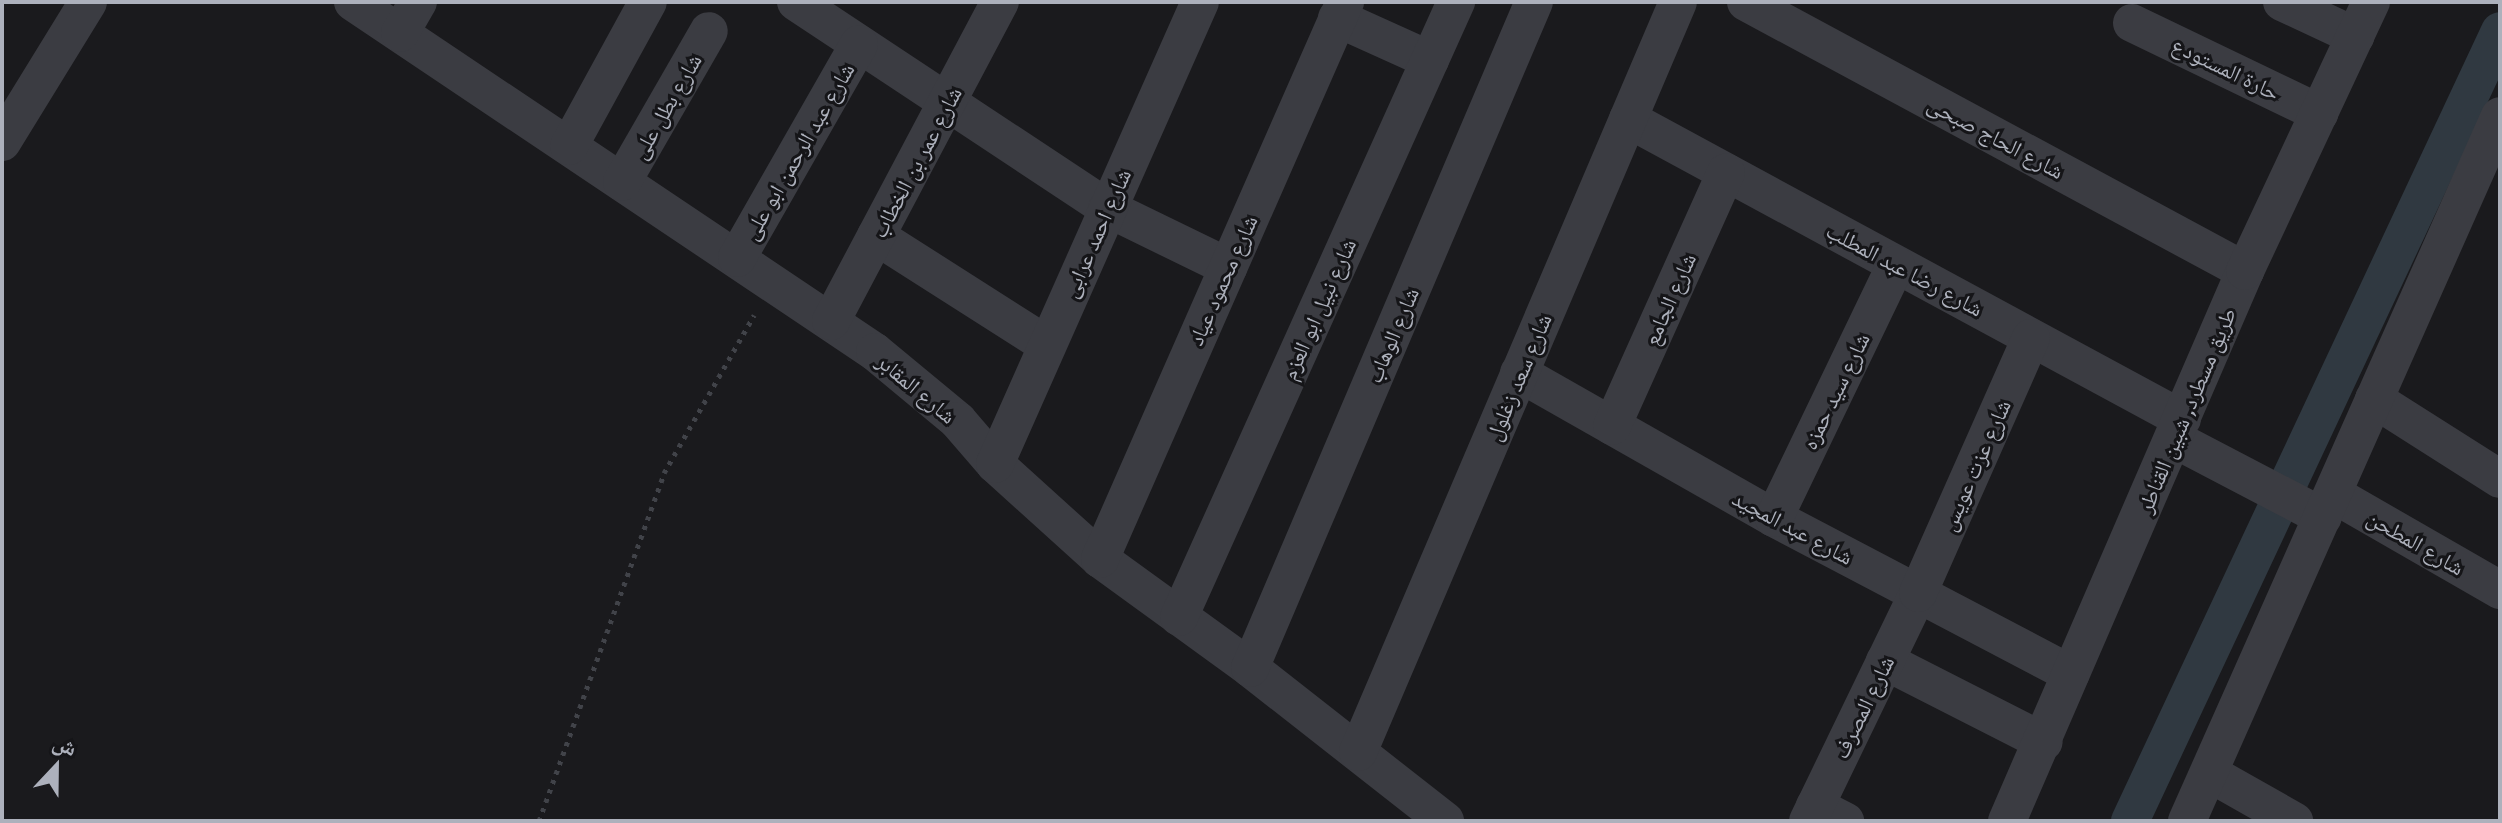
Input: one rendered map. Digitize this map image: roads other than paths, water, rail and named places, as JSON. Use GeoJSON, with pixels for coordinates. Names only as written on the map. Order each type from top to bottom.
{"type":"FeatureCollection","features":[{"type":"Feature","properties":{"kind":"street","name":"شارع المقابر"},"geometry":{"type":"LineString","coordinates":[[353,2],[409,18],[569,146],[831,321],[958,421],[995,464],[1100,559],[1250,668],[1445,821]]}},
{"type":"Feature","properties":{"kind":"street"},"geometry":{"type":"LineString","coordinates":[[569,146],[648,2]]}},
{"type":"Feature","properties":{"kind":"street"},"geometry":{"type":"LineString","coordinates":[[796,2],[1107,208],[1228,267]]}},
{"type":"Feature","properties":{"kind":"street","name":"شارع عمر بن الخطاب"},"geometry":{"type":"LineString","coordinates":[[831,321],[1000,2]]}},
{"type":"Feature","properties":{"kind":"street","name":"شارع احمد عرابى"},"geometry":{"type":"LineString","coordinates":[[995,464],[1200,2]]}},
{"type":"Feature","properties":{"kind":"street","name":"شارع نبيل ابو العزم"},"geometry":{"type":"LineString","coordinates":[[1179,617],[1456,2]]}},
{"type":"Feature","properties":{"kind":"street","name":"شارع الوهاب"},"geometry":{"type":"LineString","coordinates":[[1250,668],[1534,2]]}},
{"type":"Feature","properties":{"kind":"street","name":"شارع سعد زغلول"},"geometry":{"type":"LineString","coordinates":[[1358,752],[1678,2]]}},
{"type":"Feature","properties":{"kind":"street","name":"شارع الحاج صبحى"},"geometry":{"type":"LineString","coordinates":[[1746,2],[2245,271]]}},
{"type":"Feature","properties":{"kind":"street"},"geometry":{"type":"LineString","coordinates":[[2282,2],[2355,36]]}},
{"type":"Feature","properties":{"kind":"street","name":"طريق مسطرد, شبين القناطر"},"geometry":{"type":"LineString","coordinates":[[2007,821],[2071,674],[2184,436],[2245,271],[2371,2]]}},
{"type":"Feature","properties":{"kind":"street"},"geometry":{"type":"LineString","coordinates":[[2,142],[86,3]]}},
{"type":"Feature","properties":{"kind":"street"},"geometry":{"type":"LineString","coordinates":[[1341,10],[1430,60]]}},
{"type":"Feature","properties":{"kind":"street","name":"شارع محمود عياد"},"geometry":{"type":"LineString","coordinates":[[1100,559],[1341,10]]}},
{"type":"Feature","properties":{"kind":"street","name":"حارة المستودع"},"geometry":{"type":"LineString","coordinates":[[2132,23],[2319,113]]}},
{"type":"Feature","properties":{"kind":"street","name":"شارع بطل على"},"geometry":{"type":"LineString","coordinates":[[622,182],[709,31]]}},
{"type":"Feature","properties":{"kind":"street","name":"شارع عبد الرحمن ابو على"},"geometry":{"type":"LineString","coordinates":[[737,258],[859,44]]}},
{"type":"Feature","properties":{"kind":"street"},"geometry":{"type":"LineString","coordinates":[[2187,821],[2318,505],[2374,399],[2500,116]]}},
{"type":"Feature","properties":{"kind":"street","name":"شارع رضا عبد المطلب"},"geometry":{"type":"LineString","coordinates":[[1628,119],[2031,338],[2184,436]]}},
{"type":"Feature","properties":{"kind":"street","name":"شارع الجامع"},"geometry":{"type":"LineString","coordinates":[[1612,426],[1726,172]]}},
{"type":"Feature","properties":{"kind":"street"},"geometry":{"type":"LineString","coordinates":[[876,236],[1047,345]]}},
{"type":"Feature","properties":{"kind":"street","name":"شارع سيد حمزه"},"geometry":{"type":"LineString","coordinates":[[1774,518],[1896,265]]}},
{"type":"Feature","properties":{"kind":"street","name":"شارع عزت عويس"},"geometry":{"type":"LineString","coordinates":[[1918,593],[2031,338]]}},
{"type":"Feature","properties":{"kind":"street","name":"شارع عبد المجيد"},"geometry":{"type":"LineString","coordinates":[[1519,373],[1774,518],[2071,674]]}},
{"type":"Feature","properties":{"kind":"street"},"geometry":{"type":"LineString","coordinates":[[2374,399],[2500,479]]}},
{"type":"Feature","properties":{"kind":"street","name":"شارع المطحن"},"geometry":{"type":"LineString","coordinates":[[2184,436],[2318,505],[2500,590]]}},
{"type":"Feature","properties":{"kind":"street","name":"شارع المصرف"},"geometry":{"type":"LineString","coordinates":[[1823,816],[1885,661],[1918,593]]}},
{"type":"Feature","properties":{"kind":"street"},"geometry":{"type":"LineString","coordinates":[[1885,661],[2044,742]]}},
{"type":"Feature","properties":{"kind":"street"},"geometry":{"type":"LineString","coordinates":[[2209,773],[2294,821]]}},
{"type":"Feature","properties":{"kind":"waterway"},"geometry":{"type":"LineString","coordinates":[[2130,821],[2500,31]]}}]}
